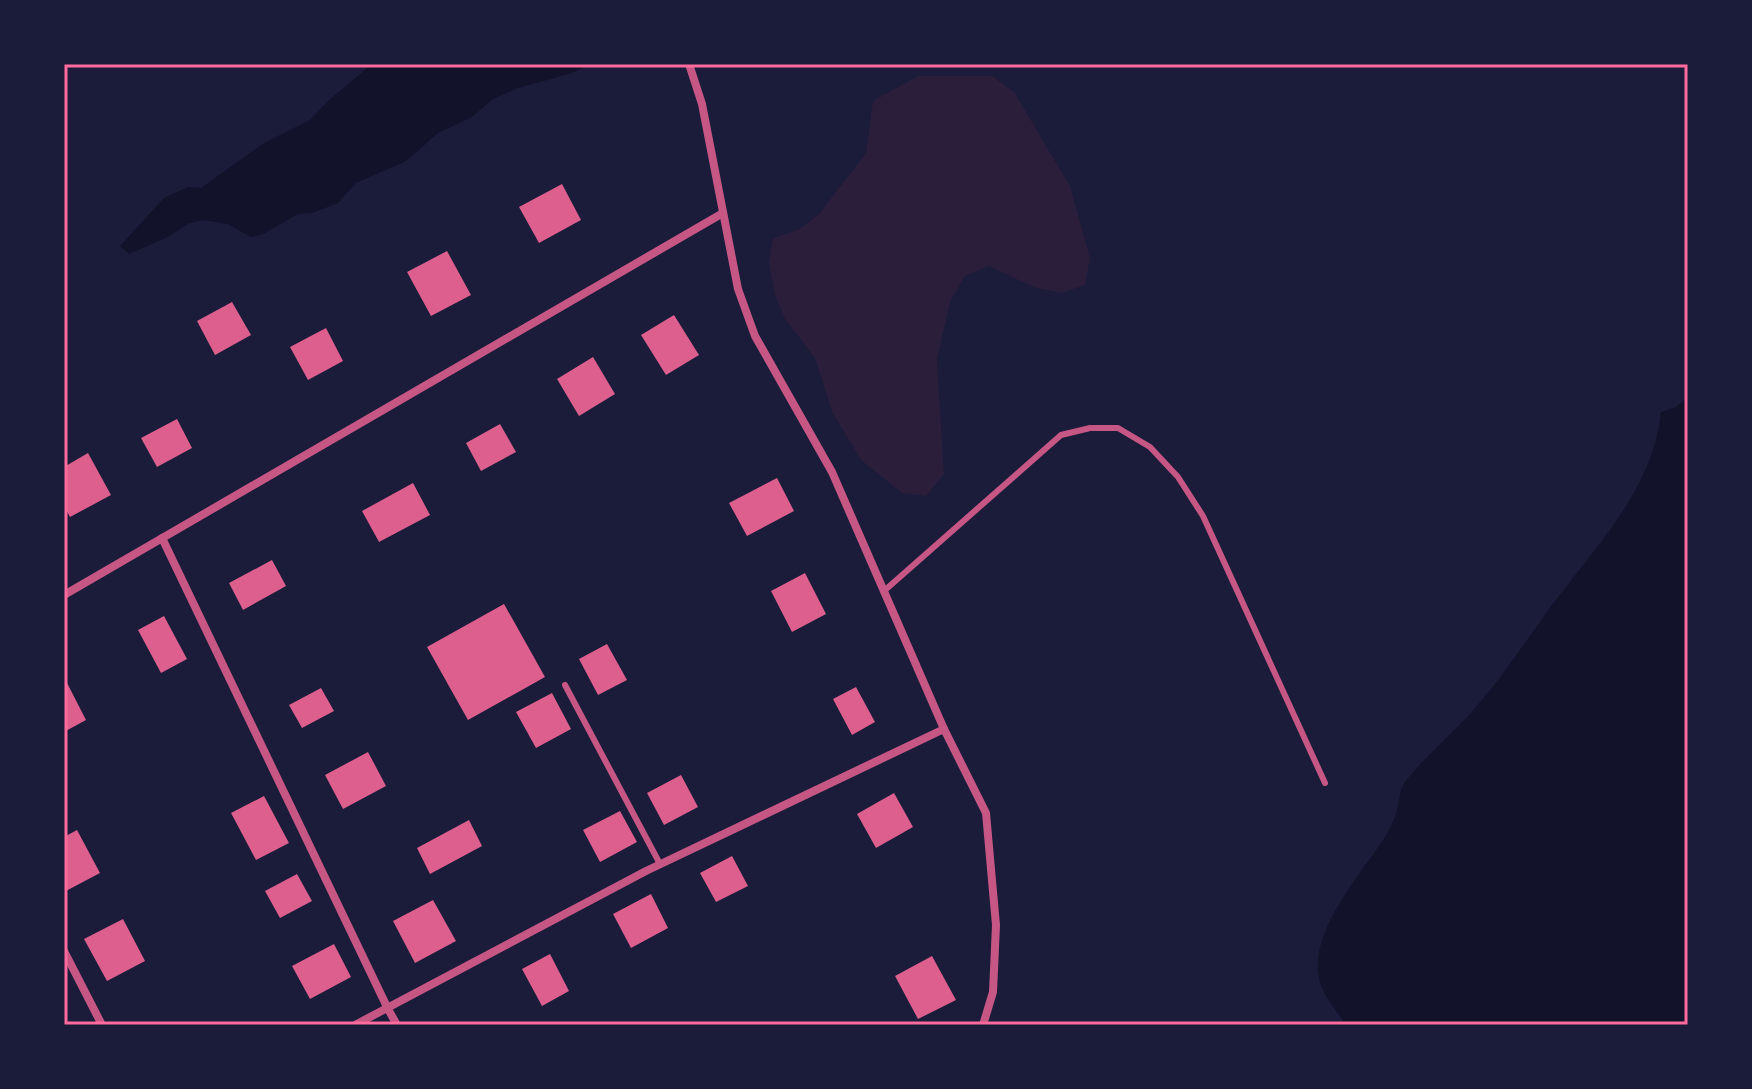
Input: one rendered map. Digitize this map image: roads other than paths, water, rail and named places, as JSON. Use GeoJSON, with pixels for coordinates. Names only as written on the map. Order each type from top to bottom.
{"type":"FeatureCollection","features":[{"type":"Feature","properties":{"kind":"street"},"geometry":{"type":"LineString","coordinates":[[689,64],[702,104],[738,289],[755,336],[832,472],[944,729],[986,813],[996,925],[993,992],[983,1025]]}},
{"type":"Feature","properties":{"kind":"street"},"geometry":{"type":"LineString","coordinates":[[64,595],[723,213]]}},
{"type":"Feature","properties":{"kind":"street"},"geometry":{"type":"LineString","coordinates":[[162,538],[397,1025]]}},
{"type":"Feature","properties":{"kind":"street"},"geometry":{"type":"LineString","coordinates":[[355,1025],[660,864],[944,729]]}},
{"type":"Feature","properties":{"kind":"street"},"geometry":{"type":"LineString","coordinates":[[64,951],[102,1025]]}},
{"type":"Feature","properties":{"kind":"lane"},"geometry":{"type":"LineString","coordinates":[[884,591],[1061,435],[1090,428],[1118,428],[1150,447],[1178,477],[1203,516],[1325,783]]}},
{"type":"Feature","properties":{"kind":"lane"},"geometry":{"type":"LineString","coordinates":[[565,685],[660,864]]}}]}
